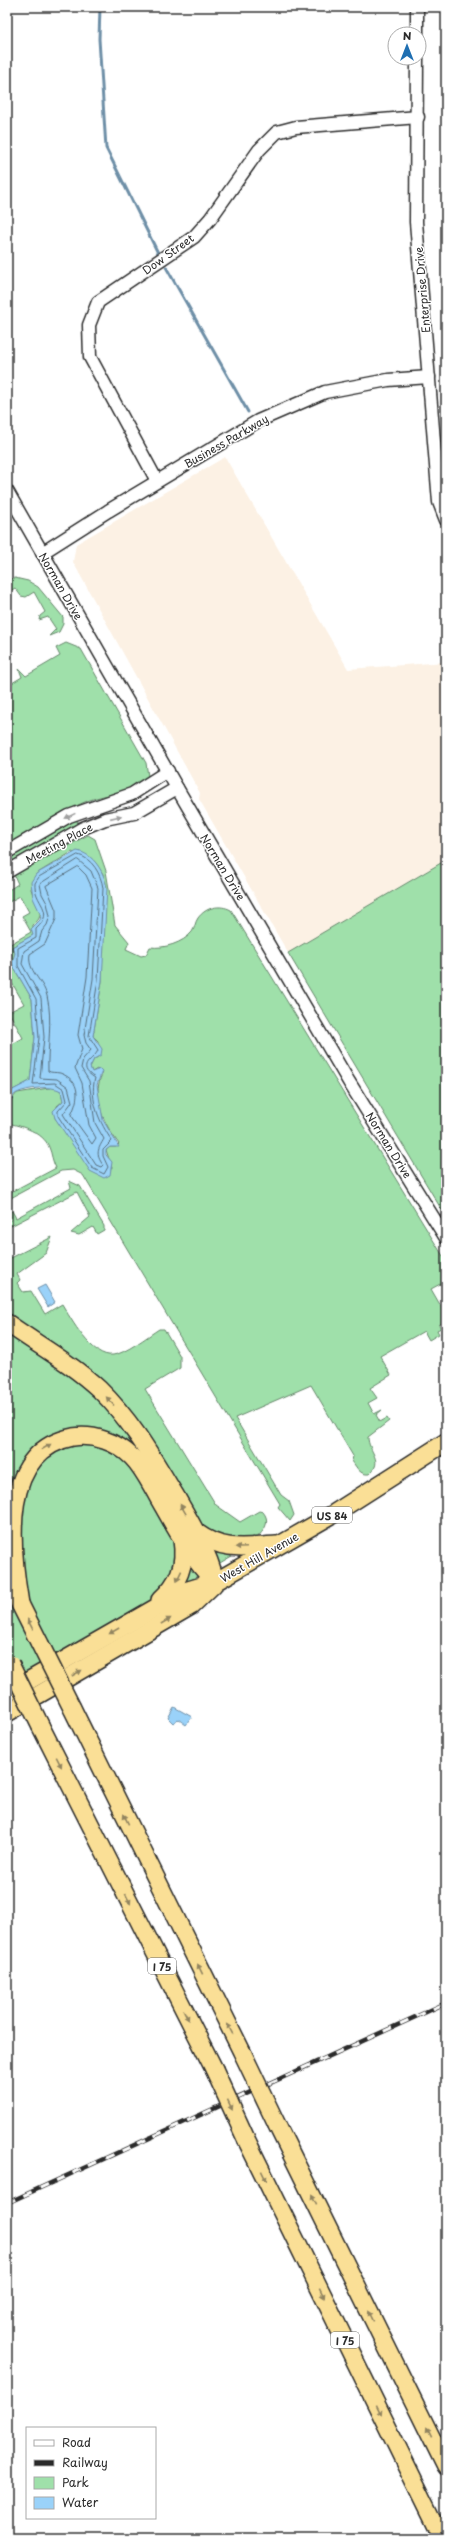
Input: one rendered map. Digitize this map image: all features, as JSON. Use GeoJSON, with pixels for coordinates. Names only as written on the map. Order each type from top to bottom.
{"type":"FeatureCollection","features":[{"type":"Feature","properties":{"kind":"highway"},"geometry":{"type":"LineString","coordinates":[[7,1323],[68,1364],[111,1402],[139,1435],[189,1535],[184,1560],[177,1580],[168,1593],[148,1612]]}},
{"type":"Feature","properties":{"kind":"highway"},"geometry":{"type":"LineString","coordinates":[[20,1604],[10,1540],[9,1516],[13,1493],[27,1464],[36,1454],[56,1442],[76,1436],[95,1437],[115,1444],[124,1450],[146,1476],[210,1562],[215,1582]]}},
{"type":"Feature","properties":{"kind":"highway","name":"West Hill Avenue"},"geometry":{"type":"LineString","coordinates":[[7,1693],[185,1591],[215,1582],[334,1514],[446,1442]]}},
{"type":"Feature","properties":{"kind":"highway"},"geometry":{"type":"LineString","coordinates":[[189,1535],[226,1547],[280,1544]]}},
{"type":"Feature","properties":{"kind":"highway","name":"I 75"},"geometry":{"type":"LineString","coordinates":[[7,1578],[446,2467]]}},
{"type":"Feature","properties":{"kind":"highway","name":"West Hill Avenue"},"geometry":{"type":"LineString","coordinates":[[7,1713],[191,1606],[215,1582]]}},
{"type":"Feature","properties":{"kind":"highway","name":"I 75"},"geometry":{"type":"LineString","coordinates":[[8,1661],[214,2069],[247,2141],[442,2538]]}},
{"type":"Feature","properties":{"kind":"street"},"geometry":{"type":"LineString","coordinates":[[417,7],[417,26]]}},
{"type":"Feature","properties":{"kind":"street","name":"Enterprise Drive"},"geometry":{"type":"LineString","coordinates":[[417,66],[418,117],[416,222],[439,502],[446,520]]}},
{"type":"Feature","properties":{"kind":"street","name":"Dow Street"},"geometry":{"type":"LineString","coordinates":[[157,481],[90,357],[89,325],[98,302],[194,237],[210,219],[259,150],[278,132],[296,127],[418,117]]}},
{"type":"Feature","properties":{"kind":"street","name":"Business Parkway"},"geometry":{"type":"LineString","coordinates":[[42,553],[157,481],[258,421],[325,392],[388,380],[429,376]]}},
{"type":"Feature","properties":{"kind":"street","name":"Norman Drive"},"geometry":{"type":"LineString","coordinates":[[7,491],[177,788],[349,1082],[446,1238]]}},
{"type":"Feature","properties":{"kind":"street","name":"Meeting Place"},"geometry":{"type":"LineString","coordinates":[[7,852],[69,816],[92,806],[111,803],[132,794],[168,770]]}},
{"type":"Feature","properties":{"kind":"street","name":"Meeting Place"},"geometry":{"type":"LineString","coordinates":[[7,872],[83,828],[105,819],[134,813],[177,788]]}},
{"type":"Feature","properties":{"kind":"shaded area"},"geometry":{"type":"Polygon","coordinates":[[[225,457],[348,669],[446,662],[446,860],[288,953],[199,799],[200,793],[73,562],[76,544],[225,457]]]}},
{"type":"Feature","properties":{"kind":"green space"},"geometry":{"type":"Polygon","coordinates":[[[15,578],[28,581],[38,587],[63,617],[63,624],[59,632],[49,636],[56,629],[48,617],[39,620],[40,616],[45,612],[34,592],[26,597],[21,596],[15,588],[7,593],[7,579],[15,578]]]}},
{"type":"Feature","properties":{"kind":"green space"},"geometry":{"type":"Polygon","coordinates":[[[66,643],[81,649],[146,763],[148,776],[131,789],[96,798],[75,807],[7,847],[7,686],[22,677],[19,669],[26,676],[60,656],[56,648],[66,643]]]}},
{"type":"Feature","properties":{"kind":"green space"},"geometry":{"type":"Polygon","coordinates":[[[74,820],[78,821],[78,825],[7,866],[7,859],[74,820]]]}},
{"type":"Feature","properties":{"kind":"green space"},"geometry":{"type":"Polygon","coordinates":[[[88,835],[95,839],[106,871],[115,925],[129,942],[126,949],[141,956],[146,955],[150,947],[167,946],[184,939],[192,932],[196,921],[205,911],[218,907],[231,910],[446,1261],[446,1286],[442,1283],[431,1289],[446,1315],[446,1320],[439,1325],[441,1328],[437,1330],[439,1334],[429,1340],[424,1331],[380,1356],[391,1375],[370,1388],[377,1398],[368,1403],[374,1414],[382,1410],[376,1415],[380,1422],[387,1418],[389,1421],[368,1437],[370,1447],[376,1461],[374,1469],[369,1474],[361,1472],[352,1461],[353,1456],[311,1385],[235,1418],[281,1495],[289,1501],[294,1515],[290,1521],[278,1507],[280,1504],[83,1175],[73,1170],[61,1171],[7,1200],[7,1194],[56,1168],[49,1147],[42,1137],[31,1130],[7,1123],[7,1105],[17,1093],[55,1087],[61,1091],[63,1101],[57,1106],[55,1118],[63,1129],[112,1168],[106,1150],[110,1147],[116,1147],[119,1144],[108,1128],[101,1110],[98,1092],[102,1074],[97,1069],[92,1072],[90,1067],[94,1059],[98,1057],[98,1041],[93,1036],[102,981],[103,874],[95,862],[72,852],[36,874],[31,889],[39,908],[40,917],[33,925],[33,935],[12,947],[15,953],[14,968],[32,999],[35,1037],[30,1081],[7,1093],[7,1047],[23,1038],[9,1012],[24,1004],[7,974],[7,946],[31,932],[22,916],[29,912],[20,896],[7,903],[7,891],[18,884],[14,875],[88,835]]]}},
{"type":"Feature","properties":{"kind":"green space"},"geometry":{"type":"Polygon","coordinates":[[[446,860],[446,1217],[288,953],[446,860]]]}},
{"type":"Feature","properties":{"kind":"green space"},"geometry":{"type":"Polygon","coordinates":[[[69,1181],[80,1186],[104,1226],[104,1230],[97,1234],[93,1227],[79,1235],[71,1233],[90,1217],[77,1192],[7,1228],[7,1222],[11,1220],[8,1212],[12,1211],[16,1218],[71,1188],[69,1181]]]}},
{"type":"Feature","properties":{"kind":"green space"},"geometry":{"type":"Polygon","coordinates":[[[52,1237],[46,1253],[17,1274],[20,1280],[17,1283],[23,1292],[31,1291],[45,1314],[62,1304],[83,1336],[97,1350],[105,1354],[113,1355],[124,1352],[159,1329],[164,1329],[180,1356],[180,1368],[145,1389],[216,1505],[240,1522],[259,1511],[263,1512],[266,1518],[266,1524],[264,1530],[259,1536],[237,1553],[7,1687],[7,1260],[52,1237]]]}},
{"type":"Feature","properties":{"kind":"water"},"geometry":{"type":"Polygon","coordinates":[[[77,851],[93,860],[101,870],[107,888],[102,981],[93,1036],[102,1049],[101,1055],[94,1059],[90,1067],[92,1072],[100,1069],[102,1071],[97,1085],[103,1120],[119,1147],[110,1147],[106,1150],[106,1155],[112,1162],[110,1175],[104,1178],[90,1171],[55,1118],[53,1111],[63,1101],[61,1091],[52,1088],[39,1088],[21,1091],[15,1094],[7,1105],[7,1093],[30,1081],[35,1037],[32,999],[12,963],[15,953],[12,947],[33,935],[31,929],[40,920],[41,915],[33,898],[31,882],[36,874],[77,851]]]}},
{"type":"Feature","properties":{"kind":"water"},"geometry":{"type":"Polygon","coordinates":[[[45,1285],[55,1302],[48,1307],[37,1289],[45,1285]]]}},
{"type":"Feature","properties":{"kind":"water"},"geometry":{"type":"Polygon","coordinates":[[[174,1707],[192,1717],[186,1725],[178,1719],[173,1723],[168,1718],[174,1707]]]}},
{"type":"Feature","properties":{"kind":"waterway"},"geometry":{"type":"LineString","coordinates":[[100,7],[99,39],[106,148],[158,253]]}},
{"type":"Feature","properties":{"kind":"waterway"},"geometry":{"type":"LineString","coordinates":[[166,267],[248,412]]}},
{"type":"Feature","properties":{"kind":"railway"},"geometry":{"type":"LineString","coordinates":[[7,2203],[446,2003]]}}]}
